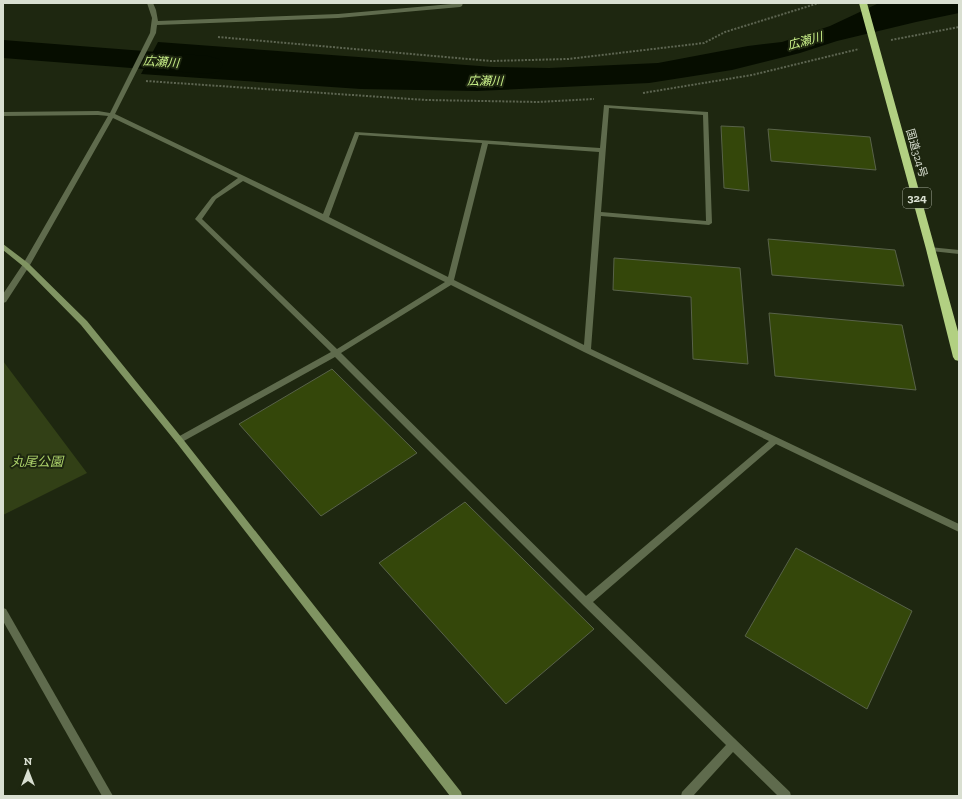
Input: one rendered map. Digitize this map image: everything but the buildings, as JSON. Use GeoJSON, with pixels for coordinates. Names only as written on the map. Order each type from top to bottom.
{"type":"FeatureCollection","features":[{"type":"Feature","properties":{"kind":"highway","name":"国道324号"},"geometry":{"type":"LineString","coordinates":[[863,3],[931,249],[959,357]]}},
{"type":"Feature","properties":{"kind":"street"},"geometry":{"type":"LineString","coordinates":[[3,300],[26,265],[112,115],[154,33],[156,23],[154,12],[150,3]]}},
{"type":"Feature","properties":{"kind":"street"},"geometry":{"type":"LineString","coordinates":[[404,10],[406,3]]}},
{"type":"Feature","properties":{"kind":"street"},"geometry":{"type":"LineString","coordinates":[[156,23],[338,16],[460,5],[460,3]]}},
{"type":"Feature","properties":{"kind":"street"},"geometry":{"type":"LineString","coordinates":[[587,350],[597,214],[606,106],[706,113],[709,223],[597,214]]}},
{"type":"Feature","properties":{"kind":"street"},"geometry":{"type":"LineString","coordinates":[[3,114],[98,113],[112,115],[325,218],[587,350],[959,528]]}},
{"type":"Feature","properties":{"kind":"street"},"geometry":{"type":"LineString","coordinates":[[325,218],[357,133],[602,150]]}},
{"type":"Feature","properties":{"kind":"street"},"geometry":{"type":"LineString","coordinates":[[179,440],[336,353],[450,282],[485,142]]}},
{"type":"Feature","properties":{"kind":"street"},"geometry":{"type":"LineString","coordinates":[[243,178],[214,198],[198,219],[336,353],[586,602],[786,796]]}},
{"type":"Feature","properties":{"kind":"street"},"geometry":{"type":"LineString","coordinates":[[3,246],[26,265],[84,323],[179,440],[457,796]]}},
{"type":"Feature","properties":{"kind":"street"},"geometry":{"type":"LineString","coordinates":[[931,249],[959,252]]}},
{"type":"Feature","properties":{"kind":"street"},"geometry":{"type":"LineString","coordinates":[[586,602],[776,440]]}},
{"type":"Feature","properties":{"kind":"street"},"geometry":{"type":"LineString","coordinates":[[3,612],[108,796]]}},
{"type":"Feature","properties":{"kind":"street"},"geometry":{"type":"LineString","coordinates":[[686,796],[733,745]]}},
{"type":"Feature","properties":{"kind":"path"},"geometry":{"type":"LineString","coordinates":[[212,37],[491,61],[568,59],[704,43],[725,32],[819,3]]}},
{"type":"Feature","properties":{"kind":"path"},"geometry":{"type":"LineString","coordinates":[[642,93],[743,78],[804,64],[874,43],[959,27]]}},
{"type":"Feature","properties":{"kind":"path"},"geometry":{"type":"LineString","coordinates":[[130,79],[392,99],[490,104],[551,103],[596,99]]}},
{"type":"Feature","properties":{"kind":"green space","name":"丸尾公園"},"geometry":{"type":"Polygon","coordinates":[[[3,361],[87,473],[3,515],[3,361]]]}},
{"type":"Feature","properties":{"kind":"water"},"geometry":{"type":"Polygon","coordinates":[[[879,3],[959,3],[959,13],[837,41],[800,53],[732,70],[649,83],[477,91],[361,89],[141,74],[158,42],[493,67],[549,68],[658,63],[748,46],[782,42],[830,26],[879,3]]]}},
{"type":"Feature","properties":{"kind":"waterway","name":"広瀬川"},"geometry":{"type":"LineString","coordinates":[[3,49],[208,65]]}}]}
